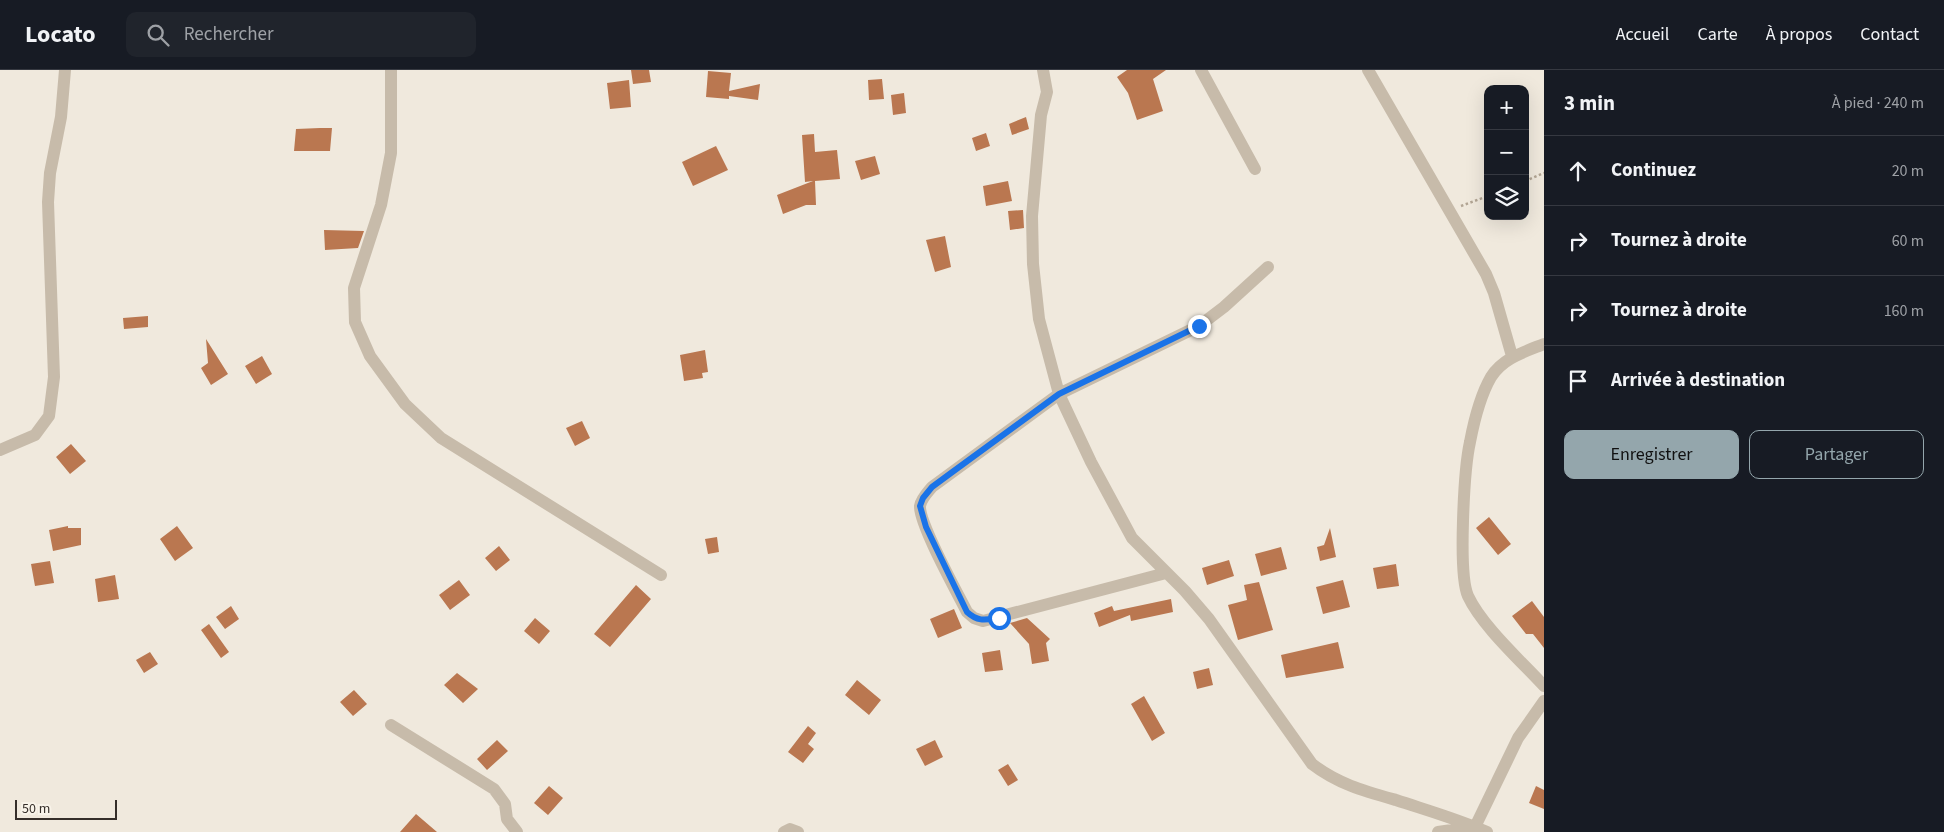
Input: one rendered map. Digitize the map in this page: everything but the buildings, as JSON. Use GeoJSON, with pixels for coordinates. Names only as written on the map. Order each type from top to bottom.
{"type":"FeatureCollection","features":[{"type":"Feature","properties":{"kind":"street"},"geometry":{"type":"LineString","coordinates":[[0,450],[35,435],[49,416],[54,377],[48,202],[50,173],[61,117],[65,70]]}},
{"type":"Feature","properties":{"kind":"street"},"geometry":{"type":"LineString","coordinates":[[391,70],[391,153],[381,206],[354,288],[355,322],[370,356],[405,404],[441,438],[661,575]]}},
{"type":"Feature","properties":{"kind":"street"},"geometry":{"type":"LineString","coordinates":[[1043,70],[1047,92],[1041,115],[1032,216],[1033,264],[1039,319],[1059,394],[1118,516],[1132,538],[1209,619],[1312,764],[1328,777],[1354,789],[1487,832]]}},
{"type":"Feature","properties":{"kind":"street"},"geometry":{"type":"LineString","coordinates":[[1201,70],[1255,169]]}},
{"type":"Feature","properties":{"kind":"street"},"geometry":{"type":"LineString","coordinates":[[1368,70],[1473,250],[1494,293],[1512,356]]}},
{"type":"Feature","properties":{"kind":"street"},"geometry":{"type":"LineString","coordinates":[[1166,573],[982,621],[974,618],[967,612],[926,527],[920,506],[923,498],[944,478],[1059,394],[1199,326],[1224,307],[1268,267]]}},
{"type":"Feature","properties":{"kind":"street"},"geometry":{"type":"LineString","coordinates":[[1544,344],[1512,356],[1502,364],[1491,377],[1482,396],[1469,443],[1463,517],[1463,564],[1467,594],[1476,611],[1544,686]]}},
{"type":"Feature","properties":{"kind":"street"},"geometry":{"type":"LineString","coordinates":[[1475,827],[1518,738],[1544,701]]}},
{"type":"Feature","properties":{"kind":"street"},"geometry":{"type":"LineString","coordinates":[[391,725],[494,789],[505,804],[507,819],[517,832]]}},
{"type":"Feature","properties":{"kind":"street"},"geometry":{"type":"LineString","coordinates":[[1438,832],[1475,827]]}},
{"type":"Feature","properties":{"kind":"street"},"geometry":{"type":"LineString","coordinates":[[784,832],[790,829],[798,832]]}},
{"type":"Feature","properties":{"kind":"path"},"geometry":{"type":"LineString","coordinates":[[1529,180],[1544,174]]}},
{"type":"Feature","properties":{"kind":"path"},"geometry":{"type":"LineString","coordinates":[[1450,211],[1484,198]]}},
{"type":"Feature","properties":{"kind":"route"},"geometry":{"type":"LineString","coordinates":[[999,618],[982,621],[974,618],[967,612],[926,527],[920,506],[923,498],[932,487],[1059,394],[1148,350],[1178,338],[1199,326]]}}]}
